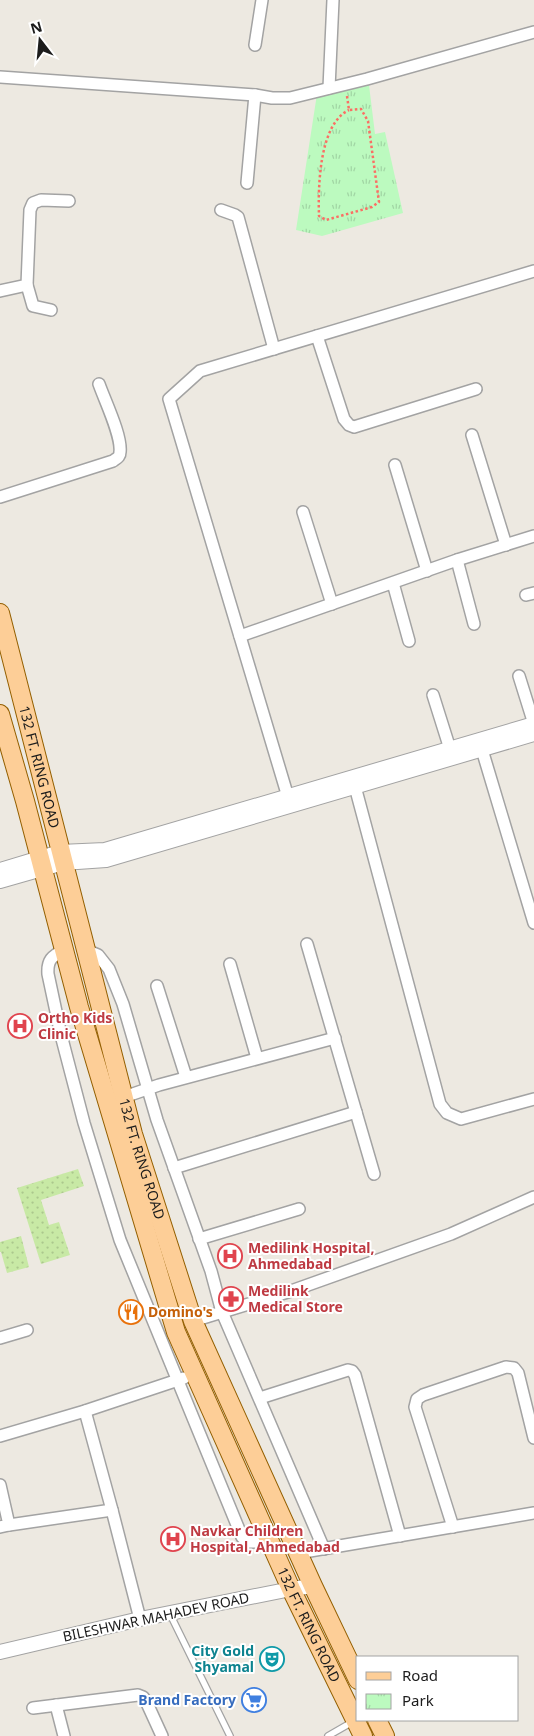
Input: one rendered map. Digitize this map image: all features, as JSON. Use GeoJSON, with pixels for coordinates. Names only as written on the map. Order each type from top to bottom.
{"type":"FeatureCollection","features":[{"type":"Feature","properties":{"kind":"main road","name":"132 FT. RING ROAD"},"geometry":{"type":"LineString","coordinates":[[0,613],[133,1134],[193,1321],[312,1586],[356,1676]]}},
{"type":"Feature","properties":{"kind":"main road","name":"132 FT. RING ROAD"},"geometry":{"type":"LineString","coordinates":[[0,714],[101,1082],[176,1332],[291,1589],[359,1728]]}},
{"type":"Feature","properties":{"kind":"main road"},"geometry":{"type":"LineString","coordinates":[[378,1721],[385,1736]]}},
{"type":"Feature","properties":{"kind":"street"},"geometry":{"type":"LineString","coordinates":[[255,45],[262,0]]}},
{"type":"Feature","properties":{"kind":"street"},"geometry":{"type":"LineString","coordinates":[[329,88],[333,0]]}},
{"type":"Feature","properties":{"kind":"street"},"geometry":{"type":"LineString","coordinates":[[0,77],[290,98],[534,32]]}},
{"type":"Feature","properties":{"kind":"street"},"geometry":{"type":"LineString","coordinates":[[247,182],[255,95]]}},
{"type":"Feature","properties":{"kind":"street"},"geometry":{"type":"LineString","coordinates":[[51,310],[33,306],[26,285],[30,210],[33,203],[41,200],[69,200]]}},
{"type":"Feature","properties":{"kind":"street"},"geometry":{"type":"LineString","coordinates":[[221,210],[238,217],[274,349]]}},
{"type":"Feature","properties":{"kind":"street"},"geometry":{"type":"LineString","coordinates":[[288,797],[169,398],[200,371],[534,271]]}},
{"type":"Feature","properties":{"kind":"street"},"geometry":{"type":"LineString","coordinates":[[0,291],[26,285]]}},
{"type":"Feature","properties":{"kind":"street"},"geometry":{"type":"LineString","coordinates":[[317,336],[344,420],[354,427],[476,389]]}},
{"type":"Feature","properties":{"kind":"street"},"geometry":{"type":"LineString","coordinates":[[0,497],[113,461],[119,457],[118,436],[99,384]]}},
{"type":"Feature","properties":{"kind":"street"},"geometry":{"type":"LineString","coordinates":[[472,435],[506,545]]}},
{"type":"Feature","properties":{"kind":"street"},"geometry":{"type":"LineString","coordinates":[[395,465],[427,570]]}},
{"type":"Feature","properties":{"kind":"street"},"geometry":{"type":"LineString","coordinates":[[303,512],[332,604]]}},
{"type":"Feature","properties":{"kind":"street"},"geometry":{"type":"LineString","coordinates":[[240,636],[427,570],[534,536]]}},
{"type":"Feature","properties":{"kind":"street"},"geometry":{"type":"LineString","coordinates":[[457,560],[474,624]]}},
{"type":"Feature","properties":{"kind":"street"},"geometry":{"type":"LineString","coordinates":[[393,583],[409,641]]}},
{"type":"Feature","properties":{"kind":"street"},"geometry":{"type":"LineString","coordinates":[[0,870],[105,850],[288,797],[353,782],[481,745],[534,724],[519,676]]}},
{"type":"Feature","properties":{"kind":"street"},"geometry":{"type":"LineString","coordinates":[[433,695],[450,749]]}},
{"type":"Feature","properties":{"kind":"street"},"geometry":{"type":"LineString","coordinates":[[62,858],[106,860],[353,782],[450,749],[481,745],[534,734]]}},
{"type":"Feature","properties":{"kind":"street"},"geometry":{"type":"LineString","coordinates":[[481,745],[529,889],[534,923]]}},
{"type":"Feature","properties":{"kind":"street"},"geometry":{"type":"LineString","coordinates":[[353,782],[440,1104],[447,1113],[460,1119],[534,1099]]}},
{"type":"Feature","properties":{"kind":"street"},"geometry":{"type":"LineString","coordinates":[[0,881],[41,863]]}},
{"type":"Feature","properties":{"kind":"street"},"geometry":{"type":"LineString","coordinates":[[307,944],[374,1174]]}},
{"type":"Feature","properties":{"kind":"street"},"geometry":{"type":"LineString","coordinates":[[64,950],[54,955],[47,965],[48,974],[61,1035],[84,1123],[120,1240],[242,1537],[250,1542],[271,1542]]}},
{"type":"Feature","properties":{"kind":"street"},"geometry":{"type":"LineString","coordinates":[[86,950],[98,955],[109,969],[123,1004],[148,1089],[211,1271],[222,1312],[324,1549]]}},
{"type":"Feature","properties":{"kind":"street"},"geometry":{"type":"LineString","coordinates":[[230,964],[257,1058]]}},
{"type":"Feature","properties":{"kind":"street"},"geometry":{"type":"LineString","coordinates":[[157,986],[186,1077]]}},
{"type":"Feature","properties":{"kind":"street"},"geometry":{"type":"LineString","coordinates":[[124,1098],[186,1077],[335,1038]]}},
{"type":"Feature","properties":{"kind":"street"},"geometry":{"type":"LineString","coordinates":[[174,1168],[356,1112]]}},
{"type":"Feature","properties":{"kind":"street"},"geometry":{"type":"LineString","coordinates":[[193,1321],[290,1291],[451,1234],[534,1196]]}},
{"type":"Feature","properties":{"kind":"street"},"geometry":{"type":"LineString","coordinates":[[199,1239],[299,1209]]}},
{"type":"Feature","properties":{"kind":"street"},"geometry":{"type":"LineString","coordinates":[[0,1338],[27,1330]]}},
{"type":"Feature","properties":{"kind":"street"},"geometry":{"type":"LineString","coordinates":[[453,1527],[415,1407],[417,1399],[506,1367],[514,1368],[518,1373],[534,1438]]}},
{"type":"Feature","properties":{"kind":"street"},"geometry":{"type":"LineString","coordinates":[[260,1398],[352,1370],[400,1536]]}},
{"type":"Feature","properties":{"kind":"street"},"geometry":{"type":"LineString","coordinates":[[0,1436],[196,1375]]}},
{"type":"Feature","properties":{"kind":"street"},"geometry":{"type":"LineString","coordinates":[[85,1411],[140,1619]]}},
{"type":"Feature","properties":{"kind":"street"},"geometry":{"type":"LineString","coordinates":[[0,1486],[4,1526],[112,1510]]}},
{"type":"Feature","properties":{"kind":"street"},"geometry":{"type":"LineString","coordinates":[[298,1553],[534,1513]]}},
{"type":"Feature","properties":{"kind":"street","name":"BILESHWAR MAHADEV ROAD"},"geometry":{"type":"LineString","coordinates":[[0,1652],[140,1619],[312,1586]]}},
{"type":"Feature","properties":{"kind":"street"},"geometry":{"type":"LineString","coordinates":[[33,1708],[138,1695],[146,1701],[162,1736]]}},
{"type":"Feature","properties":{"kind":"street"},"geometry":{"type":"LineString","coordinates":[[56,1705],[64,1736]]}},
{"type":"Feature","properties":{"kind":"lane"},"geometry":{"type":"LineString","coordinates":[[170,1614],[230,1736]]}},
{"type":"Feature","properties":{"kind":"lane"},"geometry":{"type":"LineString","coordinates":[[328,1736],[359,1728]]}},
{"type":"Feature","properties":{"kind":"path"},"geometry":{"type":"LineString","coordinates":[[346,89],[349,110]]}},
{"type":"Feature","properties":{"kind":"path"},"geometry":{"type":"LineString","coordinates":[[361,109],[368,121],[379,202],[372,207],[326,220],[319,216],[318,200],[323,156],[330,131],[342,114],[349,110],[361,109]]}},
{"type":"Feature","properties":{"kind":"green space"},"geometry":{"type":"Polygon","coordinates":[[[369,85],[375,134],[385,132],[403,213],[322,236],[296,230],[317,94],[369,85]]]}},
{"type":"Feature","properties":{"kind":"green space"},"geometry":{"type":"Polygon","coordinates":[[[78,1169],[84,1186],[41,1200],[49,1225],[59,1222],[70,1255],[41,1264],[17,1188],[78,1169]]]}},
{"type":"Feature","properties":{"kind":"green space"},"geometry":{"type":"Polygon","coordinates":[[[21,1236],[29,1267],[7,1273],[0,1252],[0,1242],[21,1236]]]}},
{"type":"Feature","properties":{"kind":"place","name":"Ortho Kids Clinic"},"geometry":{"type":"Point","coordinates":[20,1026]}},
{"type":"Feature","properties":{"kind":"place","name":"Medilink Hospital, Ahmedabad"},"geometry":{"type":"Point","coordinates":[230,1256]}},
{"type":"Feature","properties":{"kind":"place","name":"Medilink Medical Store"},"geometry":{"type":"Point","coordinates":[231,1299]}},
{"type":"Feature","properties":{"kind":"place","name":"Domino's"},"geometry":{"type":"Point","coordinates":[131,1312]}},
{"type":"Feature","properties":{"kind":"place","name":"Navkar Children Hospital, Ahmedabad"},"geometry":{"type":"Point","coordinates":[173,1539]}},
{"type":"Feature","properties":{"kind":"place","name":"City Gold Shyamal"},"geometry":{"type":"Point","coordinates":[272,1659]}},
{"type":"Feature","properties":{"kind":"place","name":"Brand Factory"},"geometry":{"type":"Point","coordinates":[254,1700]}}]}
